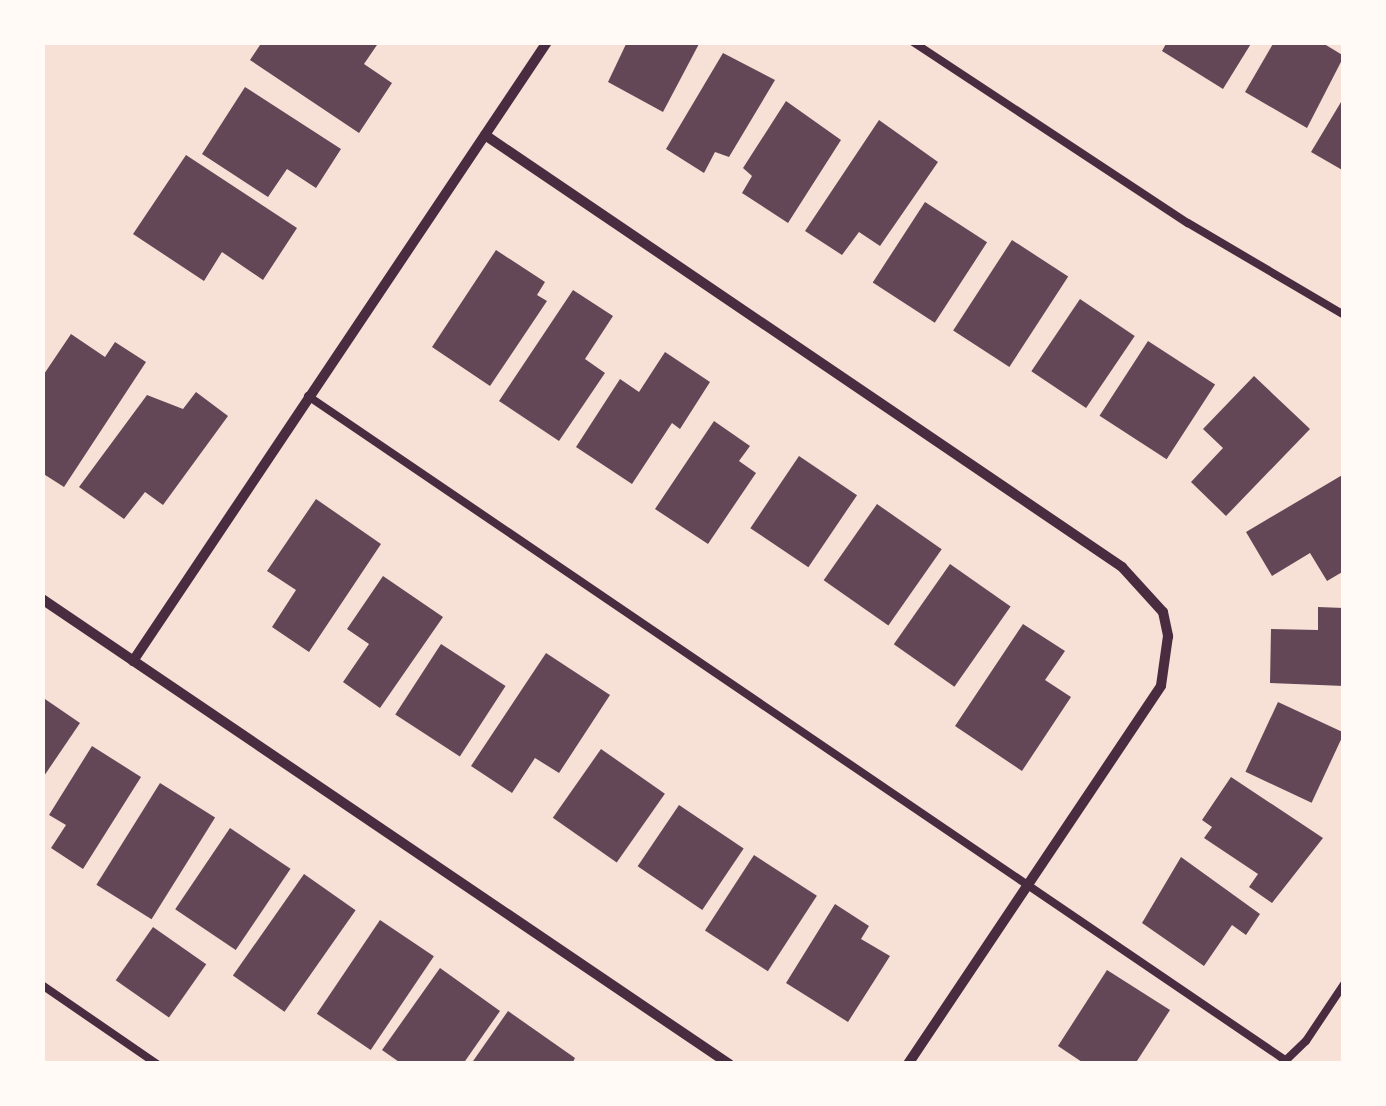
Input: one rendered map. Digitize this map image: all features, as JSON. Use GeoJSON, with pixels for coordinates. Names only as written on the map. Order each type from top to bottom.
{"type":"FeatureCollection","features":[{"type":"Feature","properties":{"kind":"street"},"geometry":{"type":"LineString","coordinates":[[133,661],[547,42]]}},
{"type":"Feature","properties":{"kind":"street"},"geometry":{"type":"LineString","coordinates":[[485,134],[1122,567],[1162,612],[1168,636],[1160,686],[908,1064]]}},
{"type":"Feature","properties":{"kind":"street"},"geometry":{"type":"LineString","coordinates":[[42,599],[730,1064]]}},
{"type":"Feature","properties":{"kind":"lane"},"geometry":{"type":"LineString","coordinates":[[914,42],[1188,223],[1344,315]]}},
{"type":"Feature","properties":{"kind":"lane"},"geometry":{"type":"LineString","coordinates":[[308,396],[1284,1062],[1306,1041],[1344,984]]}},
{"type":"Feature","properties":{"kind":"lane"},"geometry":{"type":"LineString","coordinates":[[42,985],[156,1064]]}},
{"type":"Feature","properties":{"kind":"building"},"geometry":{"type":"Polygon","coordinates":[[[262,42],[379,42],[364,64],[392,83],[359,133],[250,60],[262,42]]]}},
{"type":"Feature","properties":{"kind":"building"},"geometry":{"type":"Polygon","coordinates":[[[627,42],[700,42],[663,112],[608,82],[627,42]]]}},
{"type":"Feature","properties":{"kind":"building"},"geometry":{"type":"Polygon","coordinates":[[[1167,42],[1252,42],[1223,89],[1162,51],[1167,42]]]}},
{"type":"Feature","properties":{"kind":"building"},"geometry":{"type":"Polygon","coordinates":[[[1274,42],[1321,42],[1344,56],[1307,128],[1245,92],[1274,42]]]}},
{"type":"Feature","properties":{"kind":"building"},"geometry":{"type":"Polygon","coordinates":[[[723,53],[775,80],[729,157],[715,152],[704,173],[666,149],[723,53]]]}},
{"type":"Feature","properties":{"kind":"building"},"geometry":{"type":"Polygon","coordinates":[[[245,87],[341,149],[316,188],[287,169],[268,197],[202,154],[245,87]]]}},
{"type":"Feature","properties":{"kind":"building"},"geometry":{"type":"Polygon","coordinates":[[[1344,97],[1344,171],[1311,152],[1344,97]]]}},
{"type":"Feature","properties":{"kind":"building"},"geometry":{"type":"Polygon","coordinates":[[[786,101],[841,140],[788,223],[742,193],[752,176],[743,168],[786,101]]]}},
{"type":"Feature","properties":{"kind":"building"},"geometry":{"type":"Polygon","coordinates":[[[879,120],[938,162],[880,246],[859,232],[842,255],[805,231],[879,120]]]}},
{"type":"Feature","properties":{"kind":"building"},"geometry":{"type":"Polygon","coordinates":[[[186,155],[297,228],[263,280],[222,252],[204,281],[133,234],[186,155]]]}},
{"type":"Feature","properties":{"kind":"building"},"geometry":{"type":"Polygon","coordinates":[[[925,202],[987,242],[935,323],[873,283],[925,202]]]}},
{"type":"Feature","properties":{"kind":"building"},"geometry":{"type":"Polygon","coordinates":[[[1012,240],[1068,276],[1009,367],[953,331],[1012,240]]]}},
{"type":"Feature","properties":{"kind":"building"},"geometry":{"type":"Polygon","coordinates":[[[496,250],[545,282],[537,295],[547,301],[490,386],[432,347],[496,250]]]}},
{"type":"Feature","properties":{"kind":"building"},"geometry":{"type":"Polygon","coordinates":[[[573,290],[613,316],[585,359],[605,373],[559,441],[499,401],[573,290]]]}},
{"type":"Feature","properties":{"kind":"building"},"geometry":{"type":"Polygon","coordinates":[[[1080,299],[1135,336],[1086,408],[1031,371],[1080,299]]]}},
{"type":"Feature","properties":{"kind":"building"},"geometry":{"type":"Polygon","coordinates":[[[71,334],[105,357],[115,342],[146,362],[64,487],[42,473],[42,377],[71,334]]]}},
{"type":"Feature","properties":{"kind":"building"},"geometry":{"type":"Polygon","coordinates":[[[1148,341],[1215,385],[1167,459],[1100,416],[1148,341]]]}},
{"type":"Feature","properties":{"kind":"building"},"geometry":{"type":"Polygon","coordinates":[[[665,352],[710,382],[680,429],[672,423],[632,484],[576,447],[620,379],[639,392],[665,352]]]}},
{"type":"Feature","properties":{"kind":"building"},"geometry":{"type":"Polygon","coordinates":[[[1254,376],[1310,429],[1226,516],[1191,482],[1223,448],[1203,429],[1254,376]]]}},
{"type":"Feature","properties":{"kind":"building"},"geometry":{"type":"Polygon","coordinates":[[[196,392],[228,416],[163,505],[145,492],[124,519],[79,487],[147,395],[183,409],[196,392]]]}},
{"type":"Feature","properties":{"kind":"building"},"geometry":{"type":"Polygon","coordinates":[[[714,421],[750,446],[739,461],[756,473],[708,544],[655,509],[714,421]]]}},
{"type":"Feature","properties":{"kind":"building"},"geometry":{"type":"Polygon","coordinates":[[[799,456],[857,495],[808,567],[750,528],[799,456]]]}},
{"type":"Feature","properties":{"kind":"building"},"geometry":{"type":"Polygon","coordinates":[[[1344,474],[1344,571],[1327,581],[1310,553],[1272,576],[1246,532],[1344,474]]]}},
{"type":"Feature","properties":{"kind":"building"},"geometry":{"type":"Polygon","coordinates":[[[316,499],[381,544],[309,652],[272,627],[296,590],[267,571],[316,499]]]}},
{"type":"Feature","properties":{"kind":"building"},"geometry":{"type":"Polygon","coordinates":[[[877,504],[942,549],[888,625],[824,580],[877,504]]]}},
{"type":"Feature","properties":{"kind":"building"},"geometry":{"type":"Polygon","coordinates":[[[950,564],[1011,606],[954,687],[894,644],[950,564]]]}},
{"type":"Feature","properties":{"kind":"building"},"geometry":{"type":"Polygon","coordinates":[[[383,576],[443,617],[380,708],[343,682],[369,644],[347,629],[383,576]]]}},
{"type":"Feature","properties":{"kind":"building"},"geometry":{"type":"Polygon","coordinates":[[[1318,607],[1344,608],[1344,686],[1270,683],[1271,629],[1318,630],[1318,607]]]}},
{"type":"Feature","properties":{"kind":"building"},"geometry":{"type":"Polygon","coordinates":[[[1023,624],[1065,651],[1045,680],[1071,697],[1022,771],[955,726],[1023,624]]]}},
{"type":"Feature","properties":{"kind":"building"},"geometry":{"type":"Polygon","coordinates":[[[441,644],[506,686],[460,756],[395,714],[441,644]]]}},
{"type":"Feature","properties":{"kind":"building"},"geometry":{"type":"Polygon","coordinates":[[[546,653],[610,695],[559,773],[535,758],[512,793],[471,766],[546,653]]]}},
{"type":"Feature","properties":{"kind":"building"},"geometry":{"type":"Polygon","coordinates":[[[42,697],[80,723],[42,779],[42,697]]]}},
{"type":"Feature","properties":{"kind":"building"},"geometry":{"type":"Polygon","coordinates":[[[1278,702],[1344,733],[1312,803],[1245,772],[1278,702]]]}},
{"type":"Feature","properties":{"kind":"building"},"geometry":{"type":"Polygon","coordinates":[[[92,746],[141,777],[83,869],[51,848],[66,825],[49,815],[92,746]]]}},
{"type":"Feature","properties":{"kind":"building"},"geometry":{"type":"Polygon","coordinates":[[[601,749],[665,794],[617,863],[553,818],[601,749]]]}},
{"type":"Feature","properties":{"kind":"building"},"geometry":{"type":"Polygon","coordinates":[[[1231,777],[1323,838],[1272,903],[1249,887],[1258,874],[1204,838],[1212,827],[1202,820],[1231,777]]]}},
{"type":"Feature","properties":{"kind":"building"},"geometry":{"type":"Polygon","coordinates":[[[160,783],[215,817],[152,919],[96,885],[160,783]]]}},
{"type":"Feature","properties":{"kind":"building"},"geometry":{"type":"Polygon","coordinates":[[[679,805],[744,849],[702,910],[638,866],[679,805]]]}},
{"type":"Feature","properties":{"kind":"building"},"geometry":{"type":"Polygon","coordinates":[[[230,828],[291,869],[236,950],[175,909],[230,828]]]}},
{"type":"Feature","properties":{"kind":"building"},"geometry":{"type":"Polygon","coordinates":[[[754,855],[817,896],[768,971],[705,930],[754,855]]]}},
{"type":"Feature","properties":{"kind":"building"},"geometry":{"type":"Polygon","coordinates":[[[1181,857],[1260,914],[1246,935],[1232,925],[1204,966],[1142,923],[1181,857]]]}},
{"type":"Feature","properties":{"kind":"building"},"geometry":{"type":"Polygon","coordinates":[[[304,874],[356,910],[284,1012],[233,976],[304,874]]]}},
{"type":"Feature","properties":{"kind":"building"},"geometry":{"type":"Polygon","coordinates":[[[835,904],[869,926],[861,939],[890,956],[848,1022],[786,983],[835,904]]]}},
{"type":"Feature","properties":{"kind":"building"},"geometry":{"type":"Polygon","coordinates":[[[380,920],[434,956],[371,1050],[317,1014],[380,920]]]}},
{"type":"Feature","properties":{"kind":"building"},"geometry":{"type":"Polygon","coordinates":[[[153,927],[206,964],[169,1018],[116,980],[153,927]]]}},
{"type":"Feature","properties":{"kind":"building"},"geometry":{"type":"Polygon","coordinates":[[[440,968],[500,1011],[463,1064],[402,1064],[382,1050],[440,968]]]}},
{"type":"Feature","properties":{"kind":"building"},"geometry":{"type":"Polygon","coordinates":[[[1107,970],[1170,1010],[1135,1064],[1085,1064],[1058,1046],[1107,970]]]}},
{"type":"Feature","properties":{"kind":"building"},"geometry":{"type":"Polygon","coordinates":[[[508,1011],[575,1058],[572,1064],[471,1064],[508,1011]]]}}]}
